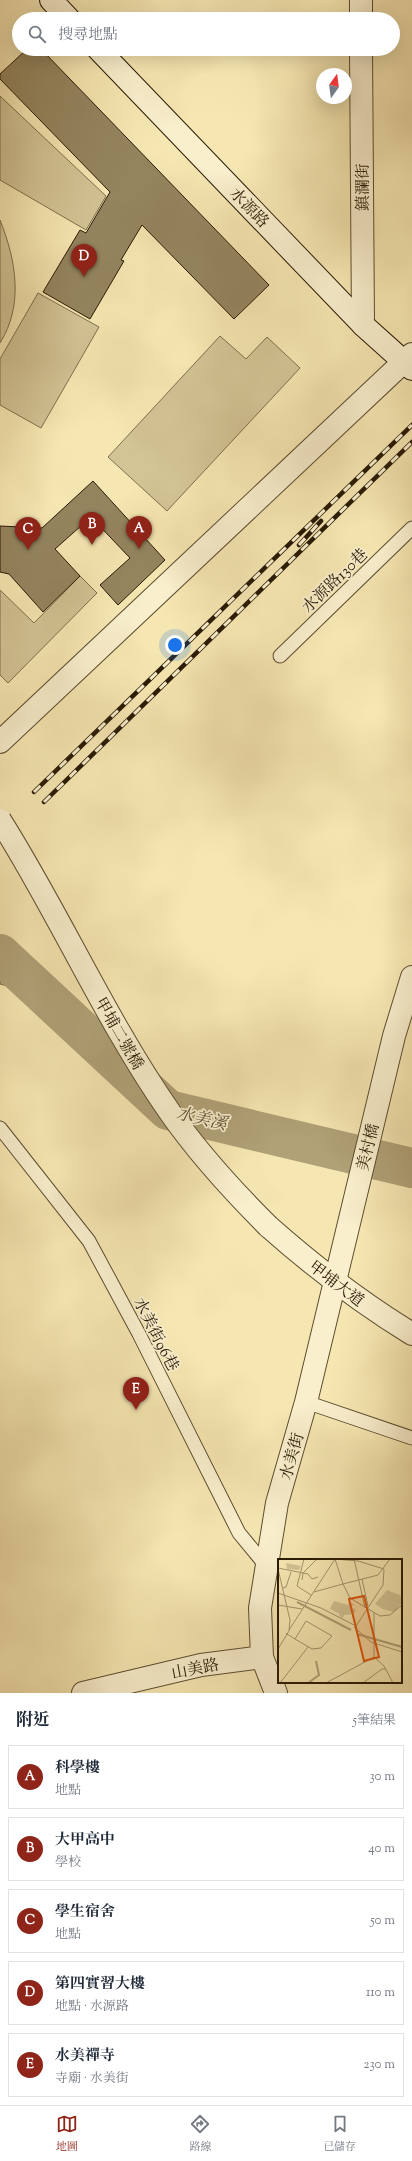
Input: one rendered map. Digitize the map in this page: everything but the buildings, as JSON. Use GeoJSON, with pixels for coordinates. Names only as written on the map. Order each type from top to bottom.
{"type":"FeatureCollection","features":[{"type":"Feature","properties":{"kind":"street"},"geometry":{"type":"LineString","coordinates":[[51,0],[62,12]]}},
{"type":"Feature","properties":{"kind":"street"},"geometry":{"type":"LineString","coordinates":[[361,0],[361,12]]}},
{"type":"Feature","properties":{"kind":"street","name":"水源路"},"geometry":{"type":"LineString","coordinates":[[105,56],[363,325],[410,362]]}},
{"type":"Feature","properties":{"kind":"street","name":"鎮瀾街"},"geometry":{"type":"LineString","coordinates":[[361,56],[363,325]]}},
{"type":"Feature","properties":{"kind":"street"},"geometry":{"type":"LineString","coordinates":[[0,742],[410,362]]}},
{"type":"Feature","properties":{"kind":"street","name":"甲埔二號橋"},"geometry":{"type":"LineString","coordinates":[[0,820],[44,894],[123,1039],[166,1106],[196,1147],[228,1185],[268,1226]]}},
{"type":"Feature","properties":{"kind":"street","name":"美村橋"},"geometry":{"type":"LineString","coordinates":[[340,1258],[394,1036],[412,977]]}},
{"type":"Feature","properties":{"kind":"street","name":"甲埔大道"},"geometry":{"type":"LineString","coordinates":[[268,1226],[334,1282],[374,1311],[412,1334]]}},
{"type":"Feature","properties":{"kind":"street","name":"水美街"},"geometry":{"type":"LineString","coordinates":[[276,1693],[262,1657],[260,1608],[277,1503],[306,1402],[340,1258]]}},
{"type":"Feature","properties":{"kind":"street","name":"山美路"},"geometry":{"type":"LineString","coordinates":[[83,1693],[201,1664],[262,1657]]}},
{"type":"Feature","properties":{"kind":"lane","name":"水源路130巷"},"geometry":{"type":"LineString","coordinates":[[280,656],[412,528]]}},
{"type":"Feature","properties":{"kind":"lane","name":"水美街96巷"},"geometry":{"type":"LineString","coordinates":[[0,1128],[89,1241],[139,1334],[239,1533],[267,1567]]}},
{"type":"Feature","properties":{"kind":"lane"},"geometry":{"type":"LineString","coordinates":[[306,1402],[412,1438]]}},
{"type":"Feature","properties":{"kind":"shaded area"},"geometry":{"type":"Polygon","coordinates":[[[0,96],[106,196],[86,230],[0,180],[0,96]]]}},
{"type":"Feature","properties":{"kind":"shaded area"},"geometry":{"type":"Polygon","coordinates":[[[0,220],[6,235],[13,266],[15,298],[8,328],[0,343],[0,220]]]}},
{"type":"Feature","properties":{"kind":"shaded area"},"geometry":{"type":"Polygon","coordinates":[[[38,293],[99,327],[41,428],[0,405],[0,359],[38,293]]]}},
{"type":"Feature","properties":{"kind":"shaded area"},"geometry":{"type":"Polygon","coordinates":[[[220,336],[246,359],[267,337],[300,368],[167,511],[108,457],[220,336]]]}},
{"type":"Feature","properties":{"kind":"shaded area"},"geometry":{"type":"Polygon","coordinates":[[[80,576],[97,593],[8,683],[0,675],[0,590],[34,623],[80,576]]]}},
{"type":"Feature","properties":{"kind":"water"},"geometry":{"type":"Polygon","coordinates":[[[0,934],[17,954],[45,996],[0,984],[0,934]]]}},
{"type":"Feature","properties":{"kind":"waterway","name":"水美溪"},"geometry":{"type":"LineString","coordinates":[[0,954],[168,1110],[412,1168]]}},
{"type":"Feature","properties":{"kind":"railway"},"geometry":{"type":"LineString","coordinates":[[34,792],[412,425]]}},
{"type":"Feature","properties":{"kind":"railway"},"geometry":{"type":"LineString","coordinates":[[44,802],[412,442]]}},
{"type":"Feature","properties":{"kind":"railway"},"geometry":{"type":"LineString","coordinates":[[299,545],[321,521]]}},
{"type":"Feature","properties":{"kind":"place","name":"第四實習大樓"},"geometry":{"type":"Point","coordinates":[84,277]}},
{"type":"Feature","properties":{"kind":"place","name":"大甲高中"},"geometry":{"type":"Point","coordinates":[92,545]}},
{"type":"Feature","properties":{"kind":"place","name":"科學樓"},"geometry":{"type":"Point","coordinates":[139,549]}},
{"type":"Feature","properties":{"kind":"place","name":"學生宿舍"},"geometry":{"type":"Point","coordinates":[28,550]}},
{"type":"Feature","properties":{"kind":"place","name":"水美禪寺"},"geometry":{"type":"Point","coordinates":[136,1410]}}]}
